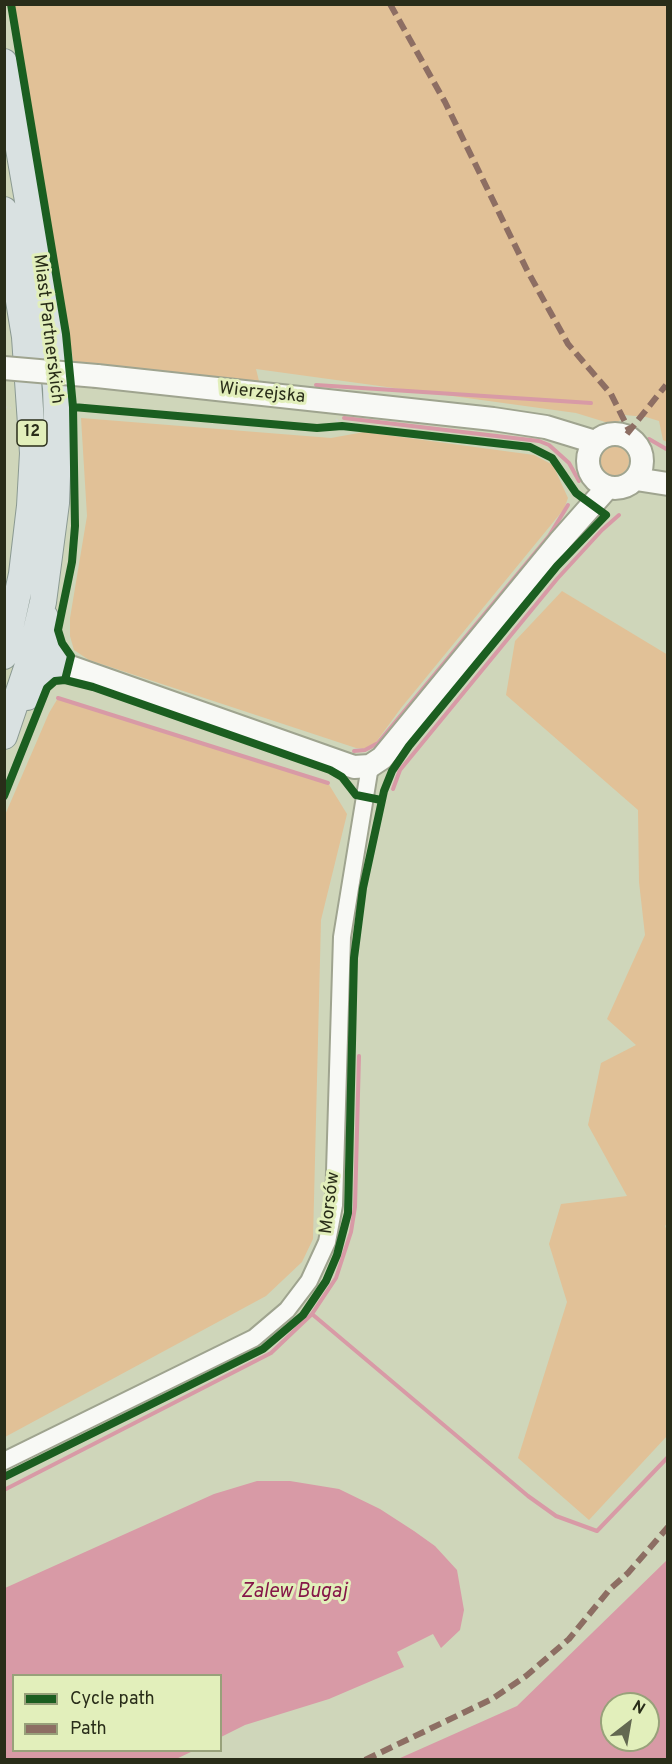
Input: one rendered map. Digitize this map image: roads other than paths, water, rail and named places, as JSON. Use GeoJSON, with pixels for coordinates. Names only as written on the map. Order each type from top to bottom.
{"type":"FeatureCollection","features":[{"type":"Feature","properties":{"kind":"main road","name":"Miast Partnerskich"},"geometry":{"type":"LineString","coordinates":[[4,62],[46,305],[56,388],[56,503],[43,602],[28,665],[8,727]]}},
{"type":"Feature","properties":{"kind":"main road","name":"Miast Partnerskich"},"geometry":{"type":"LineString","coordinates":[[4,210],[25,337],[33,453],[24,562],[4,656]]}},
{"type":"Feature","properties":{"kind":"main road"},"geometry":{"type":"LineString","coordinates":[[8,727],[42,671],[59,663],[47,644],[43,602]]}},
{"type":"Feature","properties":{"kind":"street","name":"Wierzejska"},"geometry":{"type":"LineString","coordinates":[[4,368],[97,376],[519,423],[576,434],[595,466]]}},
{"type":"Feature","properties":{"kind":"street"},"geometry":{"type":"LineString","coordinates":[[59,663],[354,767],[370,766],[382,758],[561,540],[609,434],[625,436],[637,446],[639,470],[623,488],[595,466]]}},
{"type":"Feature","properties":{"kind":"street"},"geometry":{"type":"LineString","coordinates":[[639,470],[668,471]]}},
{"type":"Feature","properties":{"kind":"street"},"geometry":{"type":"LineString","coordinates":[[639,470],[668,484]]}},
{"type":"Feature","properties":{"kind":"street","name":"Morsów"},"geometry":{"type":"LineString","coordinates":[[4,1461],[254,1338],[287,1310],[309,1281],[327,1242],[334,1205],[342,937],[370,766]]}},
{"type":"Feature","properties":{"kind":"water","name":"Zalew Bugaj"},"geometry":{"type":"Polygon","coordinates":[[[257,1481],[290,1481],[339,1489],[380,1509],[435,1546],[457,1570],[464,1610],[460,1630],[441,1648],[433,1634],[397,1652],[404,1667],[329,1699],[245,1725],[222,1736],[222,1674],[12,1674],[12,1752],[191,1752],[174,1760],[5,1759],[5,1588],[214,1494],[257,1481]]]}},
{"type":"Feature","properties":{"kind":"water"},"geometry":{"type":"Polygon","coordinates":[[[667,1560],[667,1759],[398,1759],[517,1706],[667,1560]]]}},
{"type":"Feature","properties":{"kind":"waterway"},"geometry":{"type":"LineString","coordinates":[[316,385],[591,403]]}},
{"type":"Feature","properties":{"kind":"waterway"},"geometry":{"type":"LineString","coordinates":[[344,418],[539,441],[549,445],[569,463],[579,481]]}},
{"type":"Feature","properties":{"kind":"waterway"},"geometry":{"type":"LineString","coordinates":[[649,439],[668,450]]}},
{"type":"Feature","properties":{"kind":"waterway"},"geometry":{"type":"LineString","coordinates":[[354,751],[365,750],[378,743],[549,536],[568,505]]}},
{"type":"Feature","properties":{"kind":"waterway"},"geometry":{"type":"LineString","coordinates":[[393,789],[400,770],[557,579],[619,515]]}},
{"type":"Feature","properties":{"kind":"waterway"},"geometry":{"type":"LineString","coordinates":[[58,698],[328,783]]}},
{"type":"Feature","properties":{"kind":"waterway"},"geometry":{"type":"LineString","coordinates":[[312,1314],[336,1278],[351,1232],[355,1207],[359,1056]]}},
{"type":"Feature","properties":{"kind":"waterway"},"geometry":{"type":"LineString","coordinates":[[4,1490],[271,1353],[312,1314],[528,1496],[556,1516],[597,1531],[668,1457]]}}]}
